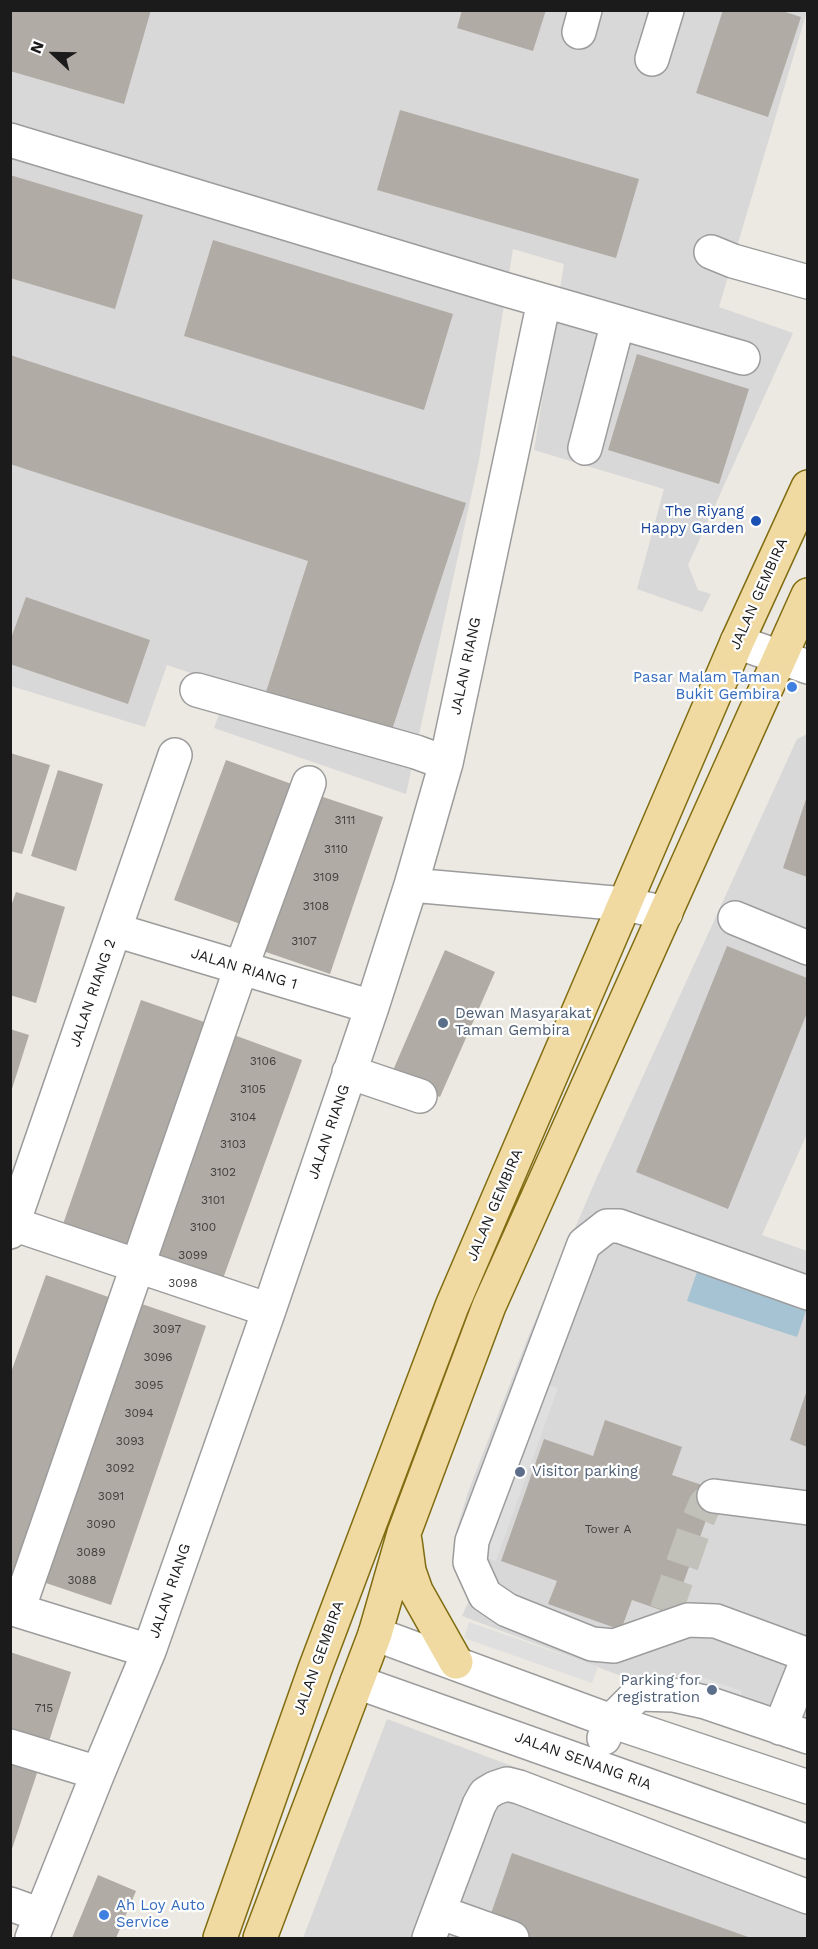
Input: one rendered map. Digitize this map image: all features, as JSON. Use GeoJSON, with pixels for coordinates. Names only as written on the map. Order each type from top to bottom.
{"type":"FeatureCollection","features":[{"type":"Feature","properties":{"kind":"main road","name":"JALAN GEMBIRA"},"geometry":{"type":"LineString","coordinates":[[220,1938],[337,1608],[452,1306],[737,642],[807,487]]}},
{"type":"Feature","properties":{"kind":"main road"},"geometry":{"type":"LineString","coordinates":[[260,1938],[375,1634],[404,1533],[489,1306],[666,913],[793,662],[807,595]]}},
{"type":"Feature","properties":{"kind":"main road"},"geometry":{"type":"LineString","coordinates":[[404,1533],[409,1571],[416,1591],[456,1662]]}},
{"type":"Feature","properties":{"kind":"main road"},"geometry":{"type":"LineString","coordinates":[[337,1608],[340,1646],[347,1669],[357,1682]]}},
{"type":"Feature","properties":{"kind":"main road"},"geometry":{"type":"LineString","coordinates":[[315,1669],[340,1646],[364,1635],[375,1634]]}},
{"type":"Feature","properties":{"kind":"street"},"geometry":{"type":"LineString","coordinates":[[652,59],[667,10]]}},
{"type":"Feature","properties":{"kind":"street"},"geometry":{"type":"LineString","coordinates":[[10,140],[544,301],[743,358]]}},
{"type":"Feature","properties":{"kind":"street"},"geometry":{"type":"LineString","coordinates":[[711,252],[733,261],[807,282]]}},
{"type":"Feature","properties":{"kind":"street","name":"JALAN RIANG"},"geometry":{"type":"LineString","coordinates":[[37,1927],[149,1651],[269,1310],[411,885],[446,763],[544,301]]}},
{"type":"Feature","properties":{"kind":"street"},"geometry":{"type":"LineString","coordinates":[[585,448],[618,322]]}},
{"type":"Feature","properties":{"kind":"street"},"geometry":{"type":"LineString","coordinates":[[737,642],[793,662]]}},
{"type":"Feature","properties":{"kind":"street"},"geometry":{"type":"LineString","coordinates":[[197,690],[416,752],[446,763]]}},
{"type":"Feature","properties":{"kind":"street","name":"JALAN RIANG 2"},"geometry":{"type":"LineString","coordinates":[[12,1228],[23,1157],[115,930],[175,755]]}},
{"type":"Feature","properties":{"kind":"street"},"geometry":{"type":"LineString","coordinates":[[149,1651],[14,1609],[241,968],[309,783]]}},
{"type":"Feature","properties":{"kind":"street"},"geometry":{"type":"LineString","coordinates":[[411,885],[625,904],[666,913]]}},
{"type":"Feature","properties":{"kind":"street"},"geometry":{"type":"LineString","coordinates":[[735,918],[807,948]]}},
{"type":"Feature","properties":{"kind":"street","name":"JALAN RIANG 1"},"geometry":{"type":"LineString","coordinates":[[115,930],[372,1007]]}},
{"type":"Feature","properties":{"kind":"street"},"geometry":{"type":"LineString","coordinates":[[349,1072],[420,1096]]}},
{"type":"Feature","properties":{"kind":"street"},"geometry":{"type":"LineString","coordinates":[[594,1765],[610,1721],[638,1694],[673,1695],[705,1702],[794,1732],[807,1656],[716,1621],[662,1621],[614,1646],[592,1644],[507,1610],[485,1595],[470,1562],[472,1541],[584,1244],[607,1227],[619,1226],[807,1293]]}},
{"type":"Feature","properties":{"kind":"street"},"geometry":{"type":"LineString","coordinates":[[12,1228],[269,1310]]}},
{"type":"Feature","properties":{"kind":"street"},"geometry":{"type":"LineString","coordinates":[[714,1496],[807,1508]]}},
{"type":"Feature","properties":{"kind":"street"},"geometry":{"type":"LineString","coordinates":[[375,1634],[456,1662],[610,1721],[807,1787]]}},
{"type":"Feature","properties":{"kind":"street","name":"JALAN SENANG RIA"},"geometry":{"type":"LineString","coordinates":[[357,1682],[807,1842]]}},
{"type":"Feature","properties":{"kind":"street"},"geometry":{"type":"LineString","coordinates":[[10,1746],[98,1773]]}},
{"type":"Feature","properties":{"kind":"street"},"geometry":{"type":"LineString","coordinates":[[512,1938],[434,1925],[479,1805],[485,1794],[507,1784],[519,1786],[807,1897]]}},
{"type":"Feature","properties":{"kind":"street"},"geometry":{"type":"LineString","coordinates":[[10,1904],[37,1927]]}},
{"type":"Feature","properties":{"kind":"shaded area"},"geometry":{"type":"Polygon","coordinates":[[[11,11],[807,11],[719,307],[793,333],[688,565],[698,590],[711,594],[702,612],[637,589],[664,489],[534,450],[564,264],[513,249],[479,460],[406,794],[214,728],[229,686],[167,665],[145,727],[11,686],[11,11]]]}},
{"type":"Feature","properties":{"kind":"shaded area"},"geometry":{"type":"Polygon","coordinates":[[[807,734],[807,1134],[762,1235],[807,1251],[807,1746],[462,1616],[477,1583],[456,1532],[468,1492],[528,1337],[597,1177],[797,739],[807,734]]]}},
{"type":"Feature","properties":{"kind":"shaded area","name":"Visitor parking"},"geometry":{"type":"Polygon","coordinates":[[[545,1384],[558,1388],[496,1561],[483,1557],[545,1384]]]}},
{"type":"Feature","properties":{"kind":"shaded area"},"geometry":{"type":"Polygon","coordinates":[[[469,1622],[598,1667],[592,1683],[464,1638],[469,1622]]]}},
{"type":"Feature","properties":{"kind":"shaded area","name":"Parking for registration"},"geometry":{"type":"Polygon","coordinates":[[[687,1672],[742,1691],[737,1707],[682,1688],[687,1672]]]}},
{"type":"Feature","properties":{"kind":"shaded area"},"geometry":{"type":"Polygon","coordinates":[[[387,1719],[807,1877],[807,1938],[303,1938],[387,1719]]]}},
{"type":"Feature","properties":{"kind":"water"},"geometry":{"type":"Polygon","coordinates":[[[699,1266],[807,1308],[797,1337],[687,1301],[699,1266]]]}},
{"type":"Feature","properties":{"kind":"building"},"geometry":{"type":"Polygon","coordinates":[[[10,10],[151,10],[124,104],[10,71],[10,10]]]}},
{"type":"Feature","properties":{"kind":"building"},"geometry":{"type":"Polygon","coordinates":[[[462,10],[546,10],[533,51],[457,28],[462,10]]]}},
{"type":"Feature","properties":{"kind":"building"},"geometry":{"type":"Polygon","coordinates":[[[723,10],[779,10],[801,17],[768,117],[696,93],[723,10]]]}},
{"type":"Feature","properties":{"kind":"building"},"geometry":{"type":"Polygon","coordinates":[[[400,110],[639,179],[616,258],[377,190],[400,110]]]}},
{"type":"Feature","properties":{"kind":"building"},"geometry":{"type":"Polygon","coordinates":[[[10,175],[143,215],[115,309],[10,278],[10,175]]]}},
{"type":"Feature","properties":{"kind":"building"},"geometry":{"type":"Polygon","coordinates":[[[213,240],[453,314],[424,410],[184,336],[213,240]]]}},
{"type":"Feature","properties":{"kind":"building"},"geometry":{"type":"Polygon","coordinates":[[[637,354],[749,389],[719,484],[608,450],[637,354]]]}},
{"type":"Feature","properties":{"kind":"building"},"geometry":{"type":"Polygon","coordinates":[[[10,355],[466,503],[390,736],[265,695],[308,561],[10,464],[10,355]]]}},
{"type":"Feature","properties":{"kind":"building"},"geometry":{"type":"Polygon","coordinates":[[[26,597],[150,640],[128,704],[10,664],[10,641],[26,597]]]}},
{"type":"Feature","properties":{"kind":"building"},"geometry":{"type":"Polygon","coordinates":[[[10,753],[50,765],[22,854],[10,851],[10,753]]]}},
{"type":"Feature","properties":{"kind":"building"},"geometry":{"type":"Polygon","coordinates":[[[226,760],[297,786],[246,926],[174,900],[226,760]]]}},
{"type":"Feature","properties":{"kind":"building"},"geometry":{"type":"Polygon","coordinates":[[[58,770],[103,784],[76,871],[31,856],[58,770]]]}},
{"type":"Feature","properties":{"kind":"building"},"geometry":{"type":"Polygon","coordinates":[[[317,795],[383,817],[330,974],[263,951],[317,795]]]}},
{"type":"Feature","properties":{"kind":"building"},"geometry":{"type":"Polygon","coordinates":[[[807,796],[807,877],[783,868],[807,796]]]}},
{"type":"Feature","properties":{"kind":"building"},"geometry":{"type":"Polygon","coordinates":[[[16,892],[65,907],[36,1003],[10,995],[10,909],[16,892]]]}},
{"type":"Feature","properties":{"kind":"building"},"geometry":{"type":"Polygon","coordinates":[[[727,946],[807,978],[807,1013],[728,1209],[636,1172],[727,946]]]}},
{"type":"Feature","properties":{"kind":"building","name":"Dewan Masyarakat Taman Gembira"},"geometry":{"type":"Polygon","coordinates":[[[445,950],[495,972],[440,1097],[391,1075],[445,950]]]}},
{"type":"Feature","properties":{"kind":"building"},"geometry":{"type":"Polygon","coordinates":[[[141,1000],[210,1024],[123,1274],[54,1250],[141,1000]]]}},
{"type":"Feature","properties":{"kind":"building"},"geometry":{"type":"Polygon","coordinates":[[[10,1029],[29,1035],[11,1092],[10,1092],[10,1029]]]}},
{"type":"Feature","properties":{"kind":"building"},"geometry":{"type":"Polygon","coordinates":[[[234,1035],[302,1060],[212,1309],[144,1285],[234,1035]]]}},
{"type":"Feature","properties":{"kind":"building"},"geometry":{"type":"Polygon","coordinates":[[[46,1275],[117,1300],[19,1582],[10,1579],[10,1375],[46,1275]]]}},
{"type":"Feature","properties":{"kind":"building"},"geometry":{"type":"Polygon","coordinates":[[[139,1303],[206,1326],[111,1605],[43,1582],[139,1303]]]}},
{"type":"Feature","properties":{"kind":"building"},"geometry":{"type":"Polygon","coordinates":[[[807,1390],[807,1447],[790,1440],[807,1390]]]}},
{"type":"Feature","properties":{"kind":"building"},"geometry":{"type":"Polygon","coordinates":[[[605,1420],[682,1447],[672,1475],[717,1490],[672,1614],[632,1600],[621,1630],[548,1604],[557,1581],[501,1561],[544,1439],[593,1456],[605,1420]]]}},
{"type":"Feature","properties":{"kind":"building"},"geometry":{"type":"Polygon","coordinates":[[[10,1652],[71,1672],[45,1754],[10,1743],[10,1652]]]}},
{"type":"Feature","properties":{"kind":"building"},"geometry":{"type":"Polygon","coordinates":[[[10,1761],[38,1770],[11,1852],[10,1851],[10,1761]]]}},
{"type":"Feature","properties":{"kind":"building"},"geometry":{"type":"Polygon","coordinates":[[[512,1853],[751,1938],[526,1938],[487,1925],[512,1853]]]}},
{"type":"Feature","properties":{"kind":"building","name":"Ah Loy Auto Service"},"geometry":{"type":"Polygon","coordinates":[[[98,1875],[136,1891],[116,1938],[72,1938],[98,1875]]]}},
{"type":"Feature","properties":{"kind":"tunnel"},"geometry":{"type":"LineString","coordinates":[[666,1611],[696,1525],[705,1504],[714,1496]]}},
{"type":"Feature","properties":{"kind":"place","name":"The Riyang Happy Garden"},"geometry":{"type":"Point","coordinates":[756,521]}},
{"type":"Feature","properties":{"kind":"place","name":"Pasar Malam Taman Bukit Gembira"},"geometry":{"type":"Point","coordinates":[792,687]}},
{"type":"Feature","properties":{"kind":"place","name":"Dewan Masyarakat Taman Gembira"},"geometry":{"type":"Point","coordinates":[443,1023]}},
{"type":"Feature","properties":{"kind":"place","name":"Visitor parking"},"geometry":{"type":"Point","coordinates":[520,1472]}},
{"type":"Feature","properties":{"kind":"place","name":"Parking for registration"},"geometry":{"type":"Point","coordinates":[712,1690]}},
{"type":"Feature","properties":{"kind":"place","name":"Ah Loy Auto Service"},"geometry":{"type":"Point","coordinates":[104,1915]}}]}
